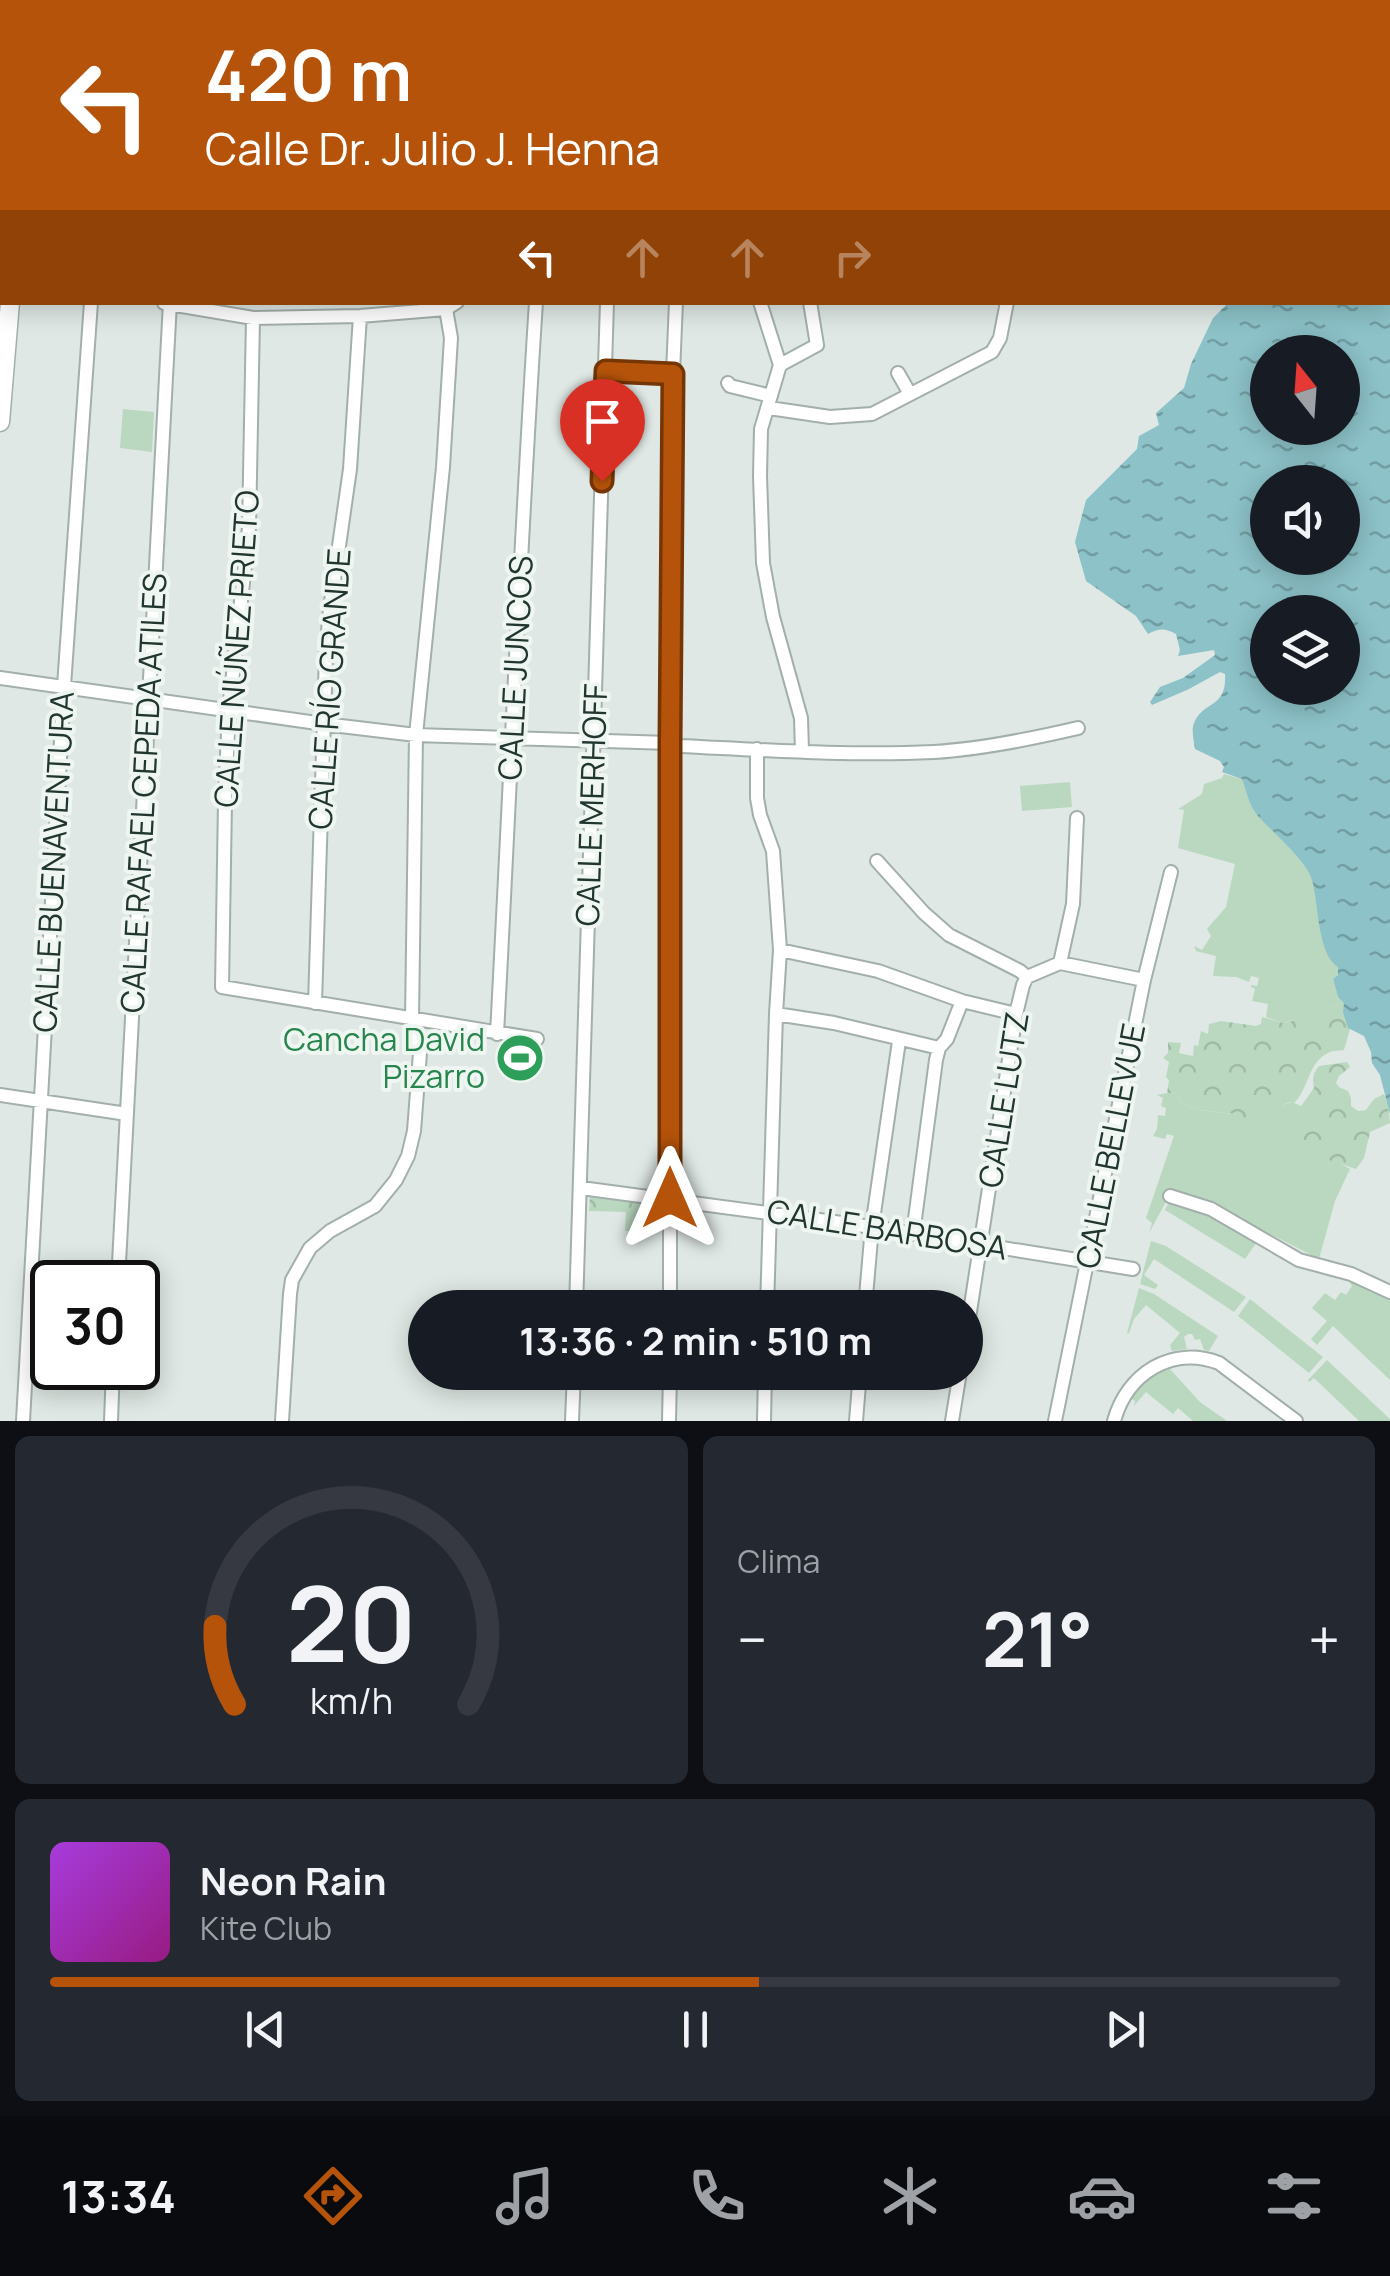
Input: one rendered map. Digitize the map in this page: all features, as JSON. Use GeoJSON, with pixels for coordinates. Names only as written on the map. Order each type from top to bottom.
{"type":"FeatureCollection","features":[{"type":"Feature","properties":{"kind":"street"},"geometry":{"type":"LineString","coordinates":[[0,422],[10,305]]}},
{"type":"Feature","properties":{"kind":"street","name":"CALLE BUENAVENTURA"},"geometry":{"type":"LineString","coordinates":[[23,1421],[90,305]]}},
{"type":"Feature","properties":{"kind":"street","name":"CALLE RAFAEL CEPEDA ATILES"},"geometry":{"type":"LineString","coordinates":[[119,1260],[170,305]]}},
{"type":"Feature","properties":{"kind":"street"},"geometry":{"type":"LineString","coordinates":[[188,305],[251,312],[314,310],[360,316],[391,308],[452,306],[443,467],[416,734],[412,1019],[420,1053],[414,1132],[396,1180],[374,1206],[319,1239],[292,1280],[282,1421]]}},
{"type":"Feature","properties":{"kind":"street","name":"CALLE JUNCOS"},"geometry":{"type":"LineString","coordinates":[[497,1034],[536,305]]}},
{"type":"Feature","properties":{"kind":"street","name":"CALLE MERHOFF"},"geometry":{"type":"LineString","coordinates":[[577,1290],[608,305]]}},
{"type":"Feature","properties":{"kind":"street"},"geometry":{"type":"LineString","coordinates":[[670,1290],[670,743],[676,305]]}},
{"type":"Feature","properties":{"kind":"street"},"geometry":{"type":"LineString","coordinates":[[761,305],[780,365],[761,430],[764,563],[767,595],[801,718],[802,751]]}},
{"type":"Feature","properties":{"kind":"street"},"geometry":{"type":"LineString","coordinates":[[780,365],[817,345],[810,305]]}},
{"type":"Feature","properties":{"kind":"street"},"geometry":{"type":"LineString","coordinates":[[728,384],[770,402],[830,418],[872,414],[992,352],[1000,338],[1006,305]]}},
{"type":"Feature","properties":{"kind":"street","name":"CALLE NÚÑEZ PRIETO"},"geometry":{"type":"LineString","coordinates":[[251,312],[249,528],[229,710],[226,985],[315,1003]]}},
{"type":"Feature","properties":{"kind":"street","name":"CALLE RÍO GRANDE"},"geometry":{"type":"LineString","coordinates":[[315,1003],[330,609],[350,469],[360,316]]}},
{"type":"Feature","properties":{"kind":"street"},"geometry":{"type":"LineString","coordinates":[[606,371],[673,374]]}},
{"type":"Feature","properties":{"kind":"street"},"geometry":{"type":"LineString","coordinates":[[898,373],[910,394]]}},
{"type":"Feature","properties":{"kind":"street"},"geometry":{"type":"LineString","coordinates":[[0,678],[416,734],[802,751],[934,752],[1015,742],[1078,728]]}},
{"type":"Feature","properties":{"kind":"street"},"geometry":{"type":"LineString","coordinates":[[757,749],[757,798],[773,851],[780,950],[768,1290]]}},
{"type":"Feature","properties":{"kind":"street"},"geometry":{"type":"LineString","coordinates":[[1076,818],[1073,904],[1060,963],[1144,980]]}},
{"type":"Feature","properties":{"kind":"street"},"geometry":{"type":"LineString","coordinates":[[877,861],[924,914],[949,935],[1027,977]]}},
{"type":"Feature","properties":{"kind":"street","name":"CALLE BELLEVUE"},"geometry":{"type":"LineString","coordinates":[[1055,1421],[1144,980],[1171,872]]}},
{"type":"Feature","properties":{"kind":"street"},"geometry":{"type":"LineString","coordinates":[[780,950],[878,972],[962,1001],[1016,1014]]}},
{"type":"Feature","properties":{"kind":"street","name":"CALLE LUTZ"},"geometry":{"type":"LineString","coordinates":[[974,1290],[1022,985],[1027,977],[1060,963]]}},
{"type":"Feature","properties":{"kind":"street"},"geometry":{"type":"LineString","coordinates":[[913,1234],[932,1079],[939,1048],[947,1039],[962,1001]]}},
{"type":"Feature","properties":{"kind":"street"},"geometry":{"type":"LineString","coordinates":[[315,1003],[537,1039]]}},
{"type":"Feature","properties":{"kind":"street"},"geometry":{"type":"LineString","coordinates":[[776,1014],[939,1048]]}},
{"type":"Feature","properties":{"kind":"street"},"geometry":{"type":"LineString","coordinates":[[867,1290],[898,1040]]}},
{"type":"Feature","properties":{"kind":"street"},"geometry":{"type":"LineString","coordinates":[[0,1095],[127,1114]]}},
{"type":"Feature","properties":{"kind":"street","name":"CALLE BARBOSA"},"geometry":{"type":"LineString","coordinates":[[581,1188],[770,1212],[1133,1269]]}},
{"type":"Feature","properties":{"kind":"street"},"geometry":{"type":"LineString","coordinates":[[1170,1196],[1211,1209],[1299,1260],[1350,1274],[1390,1292]]}},
{"type":"Feature","properties":{"kind":"street"},"geometry":{"type":"LineString","coordinates":[[1114,1421],[1120,1404],[1144,1374],[1166,1361],[1188,1356],[1219,1363],[1296,1421]]}},
{"type":"Feature","properties":{"kind":"street"},"geometry":{"type":"LineString","coordinates":[[110,1421],[112,1390]]}},
{"type":"Feature","properties":{"kind":"street"},"geometry":{"type":"LineString","coordinates":[[572,1421],[573,1390]]}},
{"type":"Feature","properties":{"kind":"street"},"geometry":{"type":"LineString","coordinates":[[669,1421],[670,1390]]}},
{"type":"Feature","properties":{"kind":"street"},"geometry":{"type":"LineString","coordinates":[[764,1421],[765,1390]]}},
{"type":"Feature","properties":{"kind":"street"},"geometry":{"type":"LineString","coordinates":[[856,1421],[859,1390]]}},
{"type":"Feature","properties":{"kind":"street"},"geometry":{"type":"LineString","coordinates":[[952,1421],[957,1390]]}},
{"type":"Feature","properties":{"kind":"green space"},"geometry":{"type":"Polygon","coordinates":[[[123,409],[154,412],[152,452],[120,448],[123,409]]]}},
{"type":"Feature","properties":{"kind":"green space"},"geometry":{"type":"Polygon","coordinates":[[[1224,774],[1242,779],[1257,815],[1309,873],[1325,946],[1338,967],[1338,975],[1333,979],[1336,1006],[1283,1023],[1266,1017],[1268,1004],[1252,1001],[1255,989],[1251,985],[1257,986],[1259,978],[1251,976],[1249,982],[1213,976],[1216,956],[1196,951],[1194,946],[1202,950],[1211,936],[1207,929],[1226,907],[1235,864],[1178,848],[1184,810],[1178,809],[1202,794],[1204,784],[1224,774]]]}},
{"type":"Feature","properties":{"kind":"green space"},"geometry":{"type":"Polygon","coordinates":[[[1070,782],[1072,807],[1022,811],[1020,786],[1070,782]]]}},
{"type":"Feature","properties":{"kind":"green space"},"geometry":{"type":"Polygon","coordinates":[[[1338,997],[1345,1003],[1350,1029],[1344,1050],[1321,1057],[1294,1103],[1260,1119],[1248,1116],[1241,1121],[1235,1114],[1182,1104],[1176,1094],[1167,1093],[1169,1062],[1163,1058],[1168,1053],[1168,1042],[1181,1043],[1179,1053],[1193,1056],[1201,1031],[1208,1034],[1209,1024],[1221,1021],[1256,1026],[1261,1024],[1262,1017],[1283,1023],[1302,1012],[1336,1006],[1338,997]]]}},
{"type":"Feature","properties":{"kind":"green space"},"geometry":{"type":"Polygon","coordinates":[[[1347,1062],[1350,1067],[1336,1083],[1348,1091],[1351,1106],[1358,1111],[1366,1110],[1384,1094],[1390,1123],[1370,1132],[1364,1158],[1356,1169],[1290,1144],[1271,1131],[1282,1123],[1305,1123],[1307,1116],[1301,1106],[1314,1088],[1319,1066],[1347,1062]]]}},
{"type":"Feature","properties":{"kind":"green space"},"geometry":{"type":"Polygon","coordinates":[[[1176,1094],[1182,1104],[1200,1110],[1249,1116],[1292,1102],[1301,1106],[1308,1116],[1305,1123],[1282,1123],[1272,1131],[1350,1169],[1335,1201],[1319,1259],[1205,1200],[1169,1192],[1149,1233],[1152,1223],[1146,1218],[1174,1136],[1153,1136],[1158,1115],[1165,1116],[1166,1108],[1161,1106],[1163,1098],[1157,1095],[1176,1094]]]}},
{"type":"Feature","properties":{"kind":"green space"},"geometry":{"type":"Polygon","coordinates":[[[590,1194],[661,1203],[661,1231],[625,1231],[626,1212],[589,1211],[590,1194]]]}},
{"type":"Feature","properties":{"kind":"green space"},"geometry":{"type":"Polygon","coordinates":[[[1170,1200],[1219,1218],[1257,1242],[1245,1259],[1165,1210],[1170,1200]]]}},
{"type":"Feature","properties":{"kind":"green space"},"geometry":{"type":"Polygon","coordinates":[[[1151,1241],[1166,1246],[1246,1297],[1234,1312],[1154,1259],[1144,1275],[1158,1285],[1155,1289],[1140,1284],[1151,1241]]]}},
{"type":"Feature","properties":{"kind":"green space"},"geometry":{"type":"Polygon","coordinates":[[[1349,1281],[1390,1299],[1390,1380],[1333,1326],[1317,1345],[1311,1339],[1327,1321],[1312,1308],[1325,1293],[1335,1300],[1341,1292],[1346,1295],[1352,1286],[1349,1281]]]}},
{"type":"Feature","properties":{"kind":"green space"},"geometry":{"type":"Polygon","coordinates":[[[1139,1288],[1218,1336],[1209,1351],[1204,1350],[1200,1339],[1188,1334],[1184,1337],[1187,1349],[1172,1351],[1170,1345],[1180,1333],[1146,1305],[1127,1333],[1139,1288]]]}},
{"type":"Feature","properties":{"kind":"green space"},"geometry":{"type":"Polygon","coordinates":[[[1250,1299],[1323,1357],[1309,1373],[1238,1316],[1250,1299]]]}},
{"type":"Feature","properties":{"kind":"green space"},"geometry":{"type":"Polygon","coordinates":[[[1327,1360],[1390,1421],[1359,1421],[1314,1378],[1309,1382],[1327,1360]]]}},
{"type":"Feature","properties":{"kind":"green space"},"geometry":{"type":"Polygon","coordinates":[[[1169,1368],[1200,1402],[1227,1421],[1193,1421],[1178,1408],[1173,1414],[1146,1392],[1134,1406],[1132,1399],[1126,1403],[1144,1381],[1169,1368]]]}},
{"type":"Feature","properties":{"kind":"water"},"geometry":{"type":"Polygon","coordinates":[[[1226,305],[1390,305],[1390,1114],[1364,1036],[1348,1028],[1344,1003],[1333,979],[1338,975],[1338,967],[1322,940],[1309,872],[1257,815],[1242,779],[1222,772],[1220,761],[1195,749],[1194,723],[1219,699],[1225,674],[1220,672],[1152,705],[1150,702],[1160,687],[1183,678],[1215,655],[1214,650],[1178,656],[1176,634],[1162,629],[1148,634],[1136,616],[1086,581],[1075,542],[1086,500],[1137,449],[1139,436],[1159,425],[1156,413],[1184,388],[1213,318],[1226,305]]]}},
{"type":"Feature","properties":{"kind":"place","name":"Cancha David Pizarro"},"geometry":{"type":"Point","coordinates":[520,1058]}},
{"type":"Feature","properties":{"kind":"route"},"geometry":{"type":"LineString","coordinates":[[602,481],[606,371],[673,374],[670,1198]]}}]}
